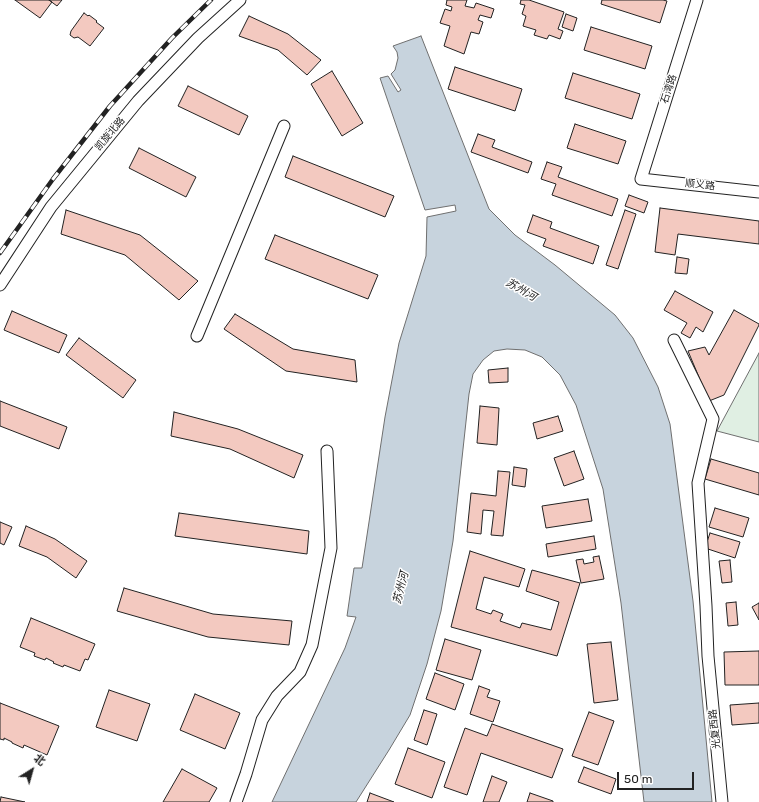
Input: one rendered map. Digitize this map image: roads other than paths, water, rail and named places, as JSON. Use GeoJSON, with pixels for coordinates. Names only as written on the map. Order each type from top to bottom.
{"type":"FeatureCollection","features":[{"type":"Feature","properties":{"kind":"street","name":"凯旋北路"},"geometry":{"type":"LineString","coordinates":[[0,285],[51,207],[138,101],[198,38],[240,0]]}},
{"type":"Feature","properties":{"kind":"street","name":"石湾路"},"geometry":{"type":"LineString","coordinates":[[641,179],[697,0]]}},
{"type":"Feature","properties":{"kind":"street"},"geometry":{"type":"LineString","coordinates":[[197,336],[284,126]]}},
{"type":"Feature","properties":{"kind":"street","name":"顺义路"},"geometry":{"type":"LineString","coordinates":[[641,179],[759,192]]}},
{"type":"Feature","properties":{"kind":"street","name":"光复西路"},"geometry":{"type":"LineString","coordinates":[[674,340],[713,419],[698,484],[708,656],[722,802]]}},
{"type":"Feature","properties":{"kind":"street"},"geometry":{"type":"LineString","coordinates":[[236,802],[262,720],[277,696],[300,672],[312,645],[331,548],[327,451]]}},
{"type":"Feature","properties":{"kind":"water","name":"苏州河"},"geometry":{"type":"Polygon","coordinates":[[[421,36],[489,209],[515,235],[555,265],[615,315],[633,338],[658,387],[670,424],[693,601],[712,802],[644,802],[621,603],[603,489],[576,405],[560,375],[542,357],[525,350],[507,349],[494,351],[483,360],[473,374],[469,394],[453,541],[441,611],[427,664],[410,715],[356,802],[272,802],[345,648],[356,617],[347,616],[354,568],[362,568],[385,417],[399,343],[426,256],[427,217],[456,211],[455,205],[425,210],[380,78],[388,76],[398,92],[401,90],[391,74],[395,70],[398,58],[397,52],[393,46],[421,36]]]}},
{"type":"Feature","properties":{"kind":"railway"},"geometry":{"type":"LineString","coordinates":[[0,253],[53,179],[110,106],[172,38],[211,0]]}}]}
